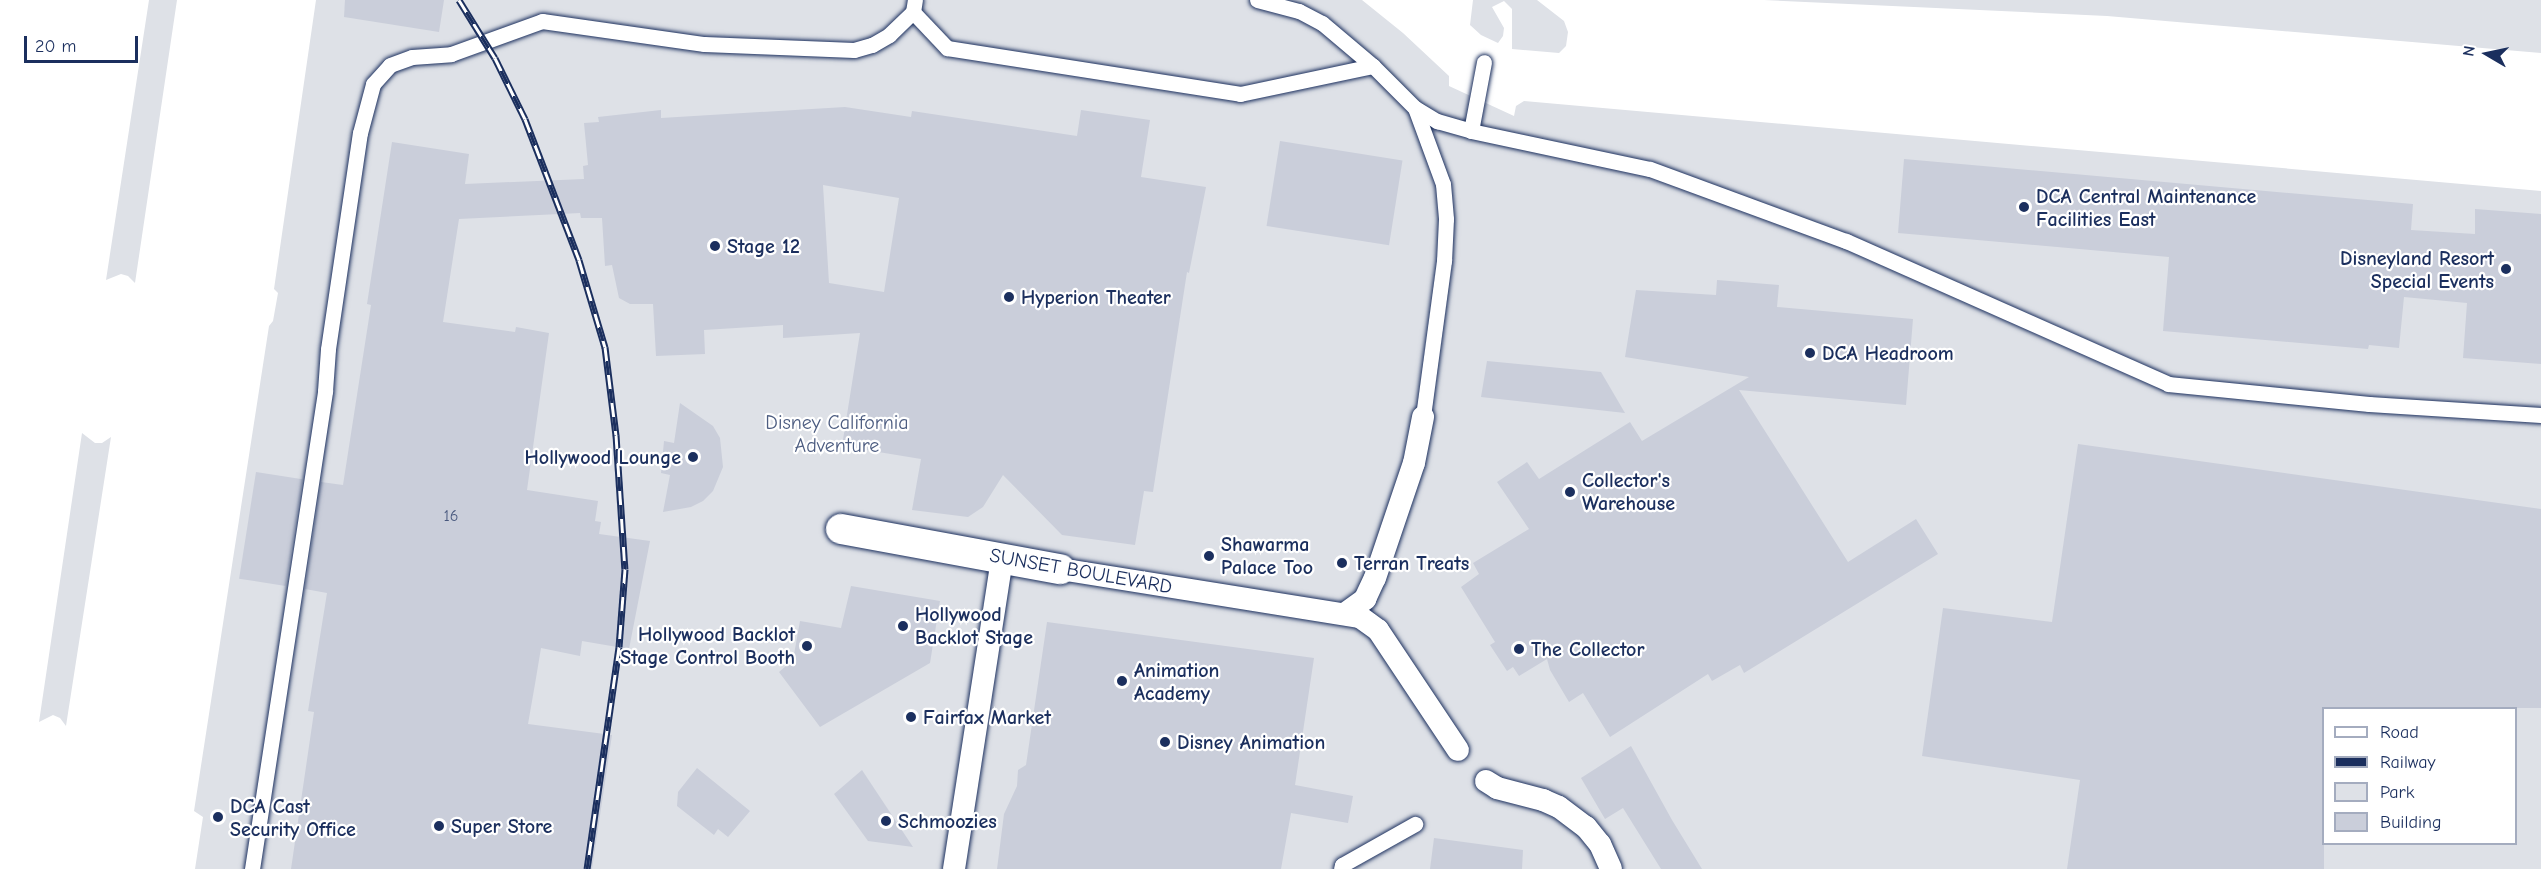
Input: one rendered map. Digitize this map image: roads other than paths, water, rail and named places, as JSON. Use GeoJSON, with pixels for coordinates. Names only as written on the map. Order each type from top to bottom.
{"type":"FeatureCollection","features":[{"type":"Feature","properties":{"kind":"street"},"geometry":{"type":"LineString","coordinates":[[1346,613],[1365,599],[1370,590],[1424,462],[1424,417]]}},
{"type":"Feature","properties":{"kind":"street","name":"SUNSET BOULEVARD"},"geometry":{"type":"LineString","coordinates":[[841,529],[1060,569],[1322,609],[1360,617],[1378,630],[1458,750]]}},
{"type":"Feature","properties":{"kind":"street"},"geometry":{"type":"LineString","coordinates":[[954,869],[1002,558]]}},
{"type":"Feature","properties":{"kind":"street"},"geometry":{"type":"LineString","coordinates":[[1486,782],[1497,788],[1543,800],[1559,807],[1586,827],[1600,844],[1611,869]]}},
{"type":"Feature","properties":{"kind":"lane"},"geometry":{"type":"LineString","coordinates":[[1257,0],[1299,12],[1322,23],[1373,66],[1415,108],[1437,122],[1650,169],[1846,241],[2168,384],[2369,404],[2541,415]]}},
{"type":"Feature","properties":{"kind":"lane"},"geometry":{"type":"LineString","coordinates":[[252,869],[326,391],[328,349],[360,133],[373,84],[390,65],[412,57],[451,54],[542,21],[704,44],[854,50],[872,45],[889,35],[914,6],[947,48],[1240,94],[1373,66]]}},
{"type":"Feature","properties":{"kind":"lane"},"geometry":{"type":"LineString","coordinates":[[1471,131],[1484,62]]}},
{"type":"Feature","properties":{"kind":"lane"},"geometry":{"type":"LineString","coordinates":[[1415,108],[1443,184],[1446,219],[1444,261],[1424,417]]}},
{"type":"Feature","properties":{"kind":"lane"},"geometry":{"type":"LineString","coordinates":[[1341,869],[1342,865],[1415,824]]}},
{"type":"Feature","properties":{"kind":"railway"},"geometry":{"type":"LineString","coordinates":[[459,0],[495,58],[525,119],[579,260],[605,347],[616,435],[625,569],[619,647],[587,869]]}},
{"type":"Feature","properties":{"kind":"place","name":"DCA Central Maintenance Facilities East"},"geometry":{"type":"Point","coordinates":[2024,207]}},
{"type":"Feature","properties":{"kind":"place","name":"Stage 12"},"geometry":{"type":"Point","coordinates":[715,246]}},
{"type":"Feature","properties":{"kind":"place","name":"Disneyland Resort Special Events"},"geometry":{"type":"Point","coordinates":[2506,269]}},
{"type":"Feature","properties":{"kind":"place","name":"Hyperion Theater"},"geometry":{"type":"Point","coordinates":[1009,297]}},
{"type":"Feature","properties":{"kind":"place","name":"DCA Headroom"},"geometry":{"type":"Point","coordinates":[1810,353]}},
{"type":"Feature","properties":{"kind":"place","name":"Hollywood Lounge"},"geometry":{"type":"Point","coordinates":[693,457]}},
{"type":"Feature","properties":{"kind":"place","name":"Collector's Warehouse"},"geometry":{"type":"Point","coordinates":[1570,492]}},
{"type":"Feature","properties":{"kind":"place","name":"Shawarma Palace Too"},"geometry":{"type":"Point","coordinates":[1209,556]}},
{"type":"Feature","properties":{"kind":"place","name":"Terran Treats"},"geometry":{"type":"Point","coordinates":[1342,563]}},
{"type":"Feature","properties":{"kind":"place","name":"Hollywood Backlot Stage"},"geometry":{"type":"Point","coordinates":[903,626]}},
{"type":"Feature","properties":{"kind":"place","name":"Hollywood Backlot Stage Control Booth"},"geometry":{"type":"Point","coordinates":[807,646]}},
{"type":"Feature","properties":{"kind":"place","name":"The Collector"},"geometry":{"type":"Point","coordinates":[1519,649]}},
{"type":"Feature","properties":{"kind":"place","name":"Animation Academy"},"geometry":{"type":"Point","coordinates":[1122,681]}},
{"type":"Feature","properties":{"kind":"place","name":"Fairfax Market"},"geometry":{"type":"Point","coordinates":[911,717]}},
{"type":"Feature","properties":{"kind":"place","name":"Disney Animation"},"geometry":{"type":"Point","coordinates":[1165,742]}},
{"type":"Feature","properties":{"kind":"place","name":"DCA Cast Security Office"},"geometry":{"type":"Point","coordinates":[218,817]}},
{"type":"Feature","properties":{"kind":"place","name":"Schmoozies"},"geometry":{"type":"Point","coordinates":[886,821]}},
{"type":"Feature","properties":{"kind":"place","name":"Super Store"},"geometry":{"type":"Point","coordinates":[439,826]}},
{"type":"Feature","properties":{"kind":"park label","name":"Disney California Adventure"},"geometry":{"type":"Point","coordinates":[837,434]}}]}
